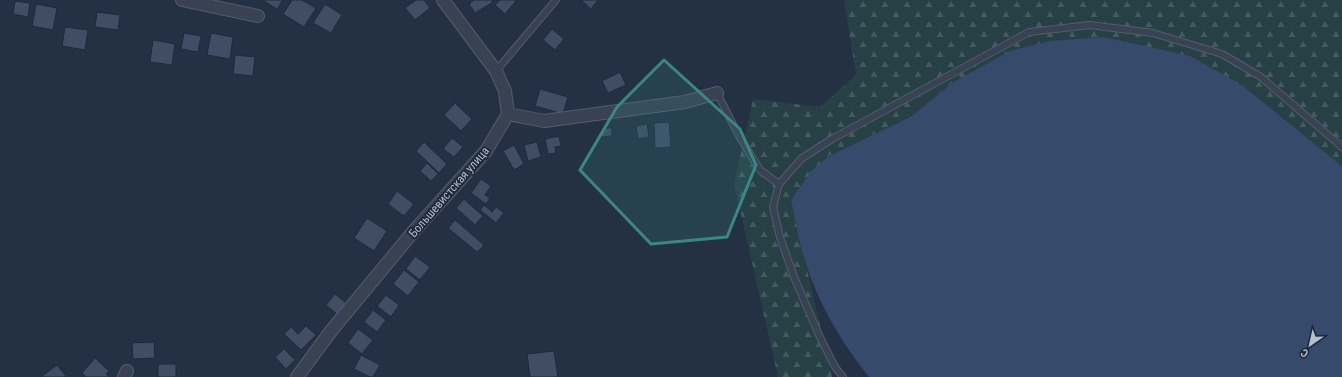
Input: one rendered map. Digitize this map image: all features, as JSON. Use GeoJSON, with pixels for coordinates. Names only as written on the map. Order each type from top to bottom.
{"type":"FeatureCollection","features":[{"type":"Feature","properties":{"kind":"street"},"geometry":{"type":"LineString","coordinates":[[182,0],[258,16]]}},
{"type":"Feature","properties":{"kind":"street"},"geometry":{"type":"LineString","coordinates":[[443,0],[496,71],[505,91],[508,114],[544,121],[685,102],[717,93]]}},
{"type":"Feature","properties":{"kind":"street","name":"Большевистская улица"},"geometry":{"type":"LineString","coordinates":[[297,377],[331,331],[413,232],[486,151],[508,114]]}},
{"type":"Feature","properties":{"kind":"lane"},"geometry":{"type":"LineString","coordinates":[[496,71],[556,0]]}},
{"type":"Feature","properties":{"kind":"lane"},"geometry":{"type":"LineString","coordinates":[[843,377],[835,367],[819,335],[794,277],[780,237],[774,207],[779,184],[802,158],[832,139],[1028,32],[1090,25],[1153,33],[1222,54],[1261,77],[1342,147]]}},
{"type":"Feature","properties":{"kind":"lane"},"geometry":{"type":"LineString","coordinates":[[717,93],[760,170],[779,184]]}},
{"type":"Feature","properties":{"kind":"highlighted area"},"geometry":{"type":"Polygon","coordinates":[[[664,60],[740,129],[756,165],[727,237],[651,244],[580,170],[617,107],[664,60]]]}},
{"type":"Feature","properties":{"kind":"green space"},"geometry":{"type":"Polygon","coordinates":[[[844,0],[1342,0],[1342,166],[1242,85],[952,83],[912,116],[828,156],[791,200],[832,377],[778,377],[734,184],[753,99],[820,107],[856,75],[844,0]]]}},
{"type":"Feature","properties":{"kind":"water"},"geometry":{"type":"Polygon","coordinates":[[[1104,37],[1190,56],[1242,85],[1342,166],[1342,377],[869,377],[849,350],[822,305],[809,273],[800,243],[791,200],[811,171],[829,156],[912,116],[952,83],[1010,51],[1050,41],[1104,37]]]}},
{"type":"Feature","properties":{"kind":"building"},"geometry":{"type":"Polygon","coordinates":[[[262,0],[283,0],[277,9],[262,0]]]}},
{"type":"Feature","properties":{"kind":"building"},"geometry":{"type":"Polygon","coordinates":[[[292,0],[302,0],[316,8],[304,27],[283,14],[292,0]]]}},
{"type":"Feature","properties":{"kind":"building"},"geometry":{"type":"Polygon","coordinates":[[[416,0],[424,0],[430,8],[415,20],[405,8],[416,0]]]}},
{"type":"Feature","properties":{"kind":"building"},"geometry":{"type":"Polygon","coordinates":[[[474,0],[492,0],[493,2],[475,13],[469,4],[474,0]]]}},
{"type":"Feature","properties":{"kind":"building"},"geometry":{"type":"Polygon","coordinates":[[[500,0],[516,1],[505,14],[495,5],[500,0]]]}},
{"type":"Feature","properties":{"kind":"building"},"geometry":{"type":"Polygon","coordinates":[[[581,0],[598,0],[591,9],[581,0]]]}},
{"type":"Feature","properties":{"kind":"building"},"geometry":{"type":"Polygon","coordinates":[[[15,1],[30,3],[28,17],[13,14],[15,1]]]}},
{"type":"Feature","properties":{"kind":"building"},"geometry":{"type":"Polygon","coordinates":[[[36,4],[57,8],[53,30],[32,26],[36,4]]]}},
{"type":"Feature","properties":{"kind":"building"},"geometry":{"type":"Polygon","coordinates":[[[325,4],[342,15],[331,33],[313,23],[325,4]]]}},
{"type":"Feature","properties":{"kind":"building"},"geometry":{"type":"Polygon","coordinates":[[[97,12],[120,15],[118,30],[95,27],[97,12]]]}},
{"type":"Feature","properties":{"kind":"building"},"geometry":{"type":"Polygon","coordinates":[[[65,27],[88,30],[85,50],[62,46],[65,27]]]}},
{"type":"Feature","properties":{"kind":"building"},"geometry":{"type":"Polygon","coordinates":[[[552,29],[564,39],[555,50],[543,40],[552,29]]]}},
{"type":"Feature","properties":{"kind":"building"},"geometry":{"type":"Polygon","coordinates":[[[184,33],[201,36],[198,52],[181,49],[184,33]]]}},
{"type":"Feature","properties":{"kind":"building"},"geometry":{"type":"Polygon","coordinates":[[[211,33],[233,37],[230,59],[207,55],[211,33]]]}},
{"type":"Feature","properties":{"kind":"building"},"geometry":{"type":"Polygon","coordinates":[[[153,40],[175,44],[172,65],[150,62],[153,40]]]}},
{"type":"Feature","properties":{"kind":"building"},"geometry":{"type":"Polygon","coordinates":[[[235,55],[255,57],[253,76],[233,74],[235,55]]]}},
{"type":"Feature","properties":{"kind":"building"},"geometry":{"type":"Polygon","coordinates":[[[620,72],[626,85],[608,93],[602,81],[620,72]]]}},
{"type":"Feature","properties":{"kind":"building"},"geometry":{"type":"Polygon","coordinates":[[[540,89],[568,97],[563,114],[535,106],[540,89]]]}},
{"type":"Feature","properties":{"kind":"building"},"geometry":{"type":"Polygon","coordinates":[[[455,103],[472,119],[461,131],[444,115],[455,103]]]}},
{"type":"Feature","properties":{"kind":"building"},"geometry":{"type":"Polygon","coordinates":[[[669,122],[671,147],[655,148],[654,123],[669,122]]]}},
{"type":"Feature","properties":{"kind":"building"},"geometry":{"type":"Polygon","coordinates":[[[647,124],[649,137],[638,139],[636,126],[647,124]]]}},
{"type":"Feature","properties":{"kind":"building"},"geometry":{"type":"Polygon","coordinates":[[[601,128],[612,128],[612,136],[601,137],[601,128]]]}},
{"type":"Feature","properties":{"kind":"building"},"geometry":{"type":"Polygon","coordinates":[[[559,136],[561,146],[555,147],[556,153],[548,154],[545,139],[559,136]]]}},
{"type":"Feature","properties":{"kind":"building"},"geometry":{"type":"Polygon","coordinates":[[[452,138],[463,147],[454,157],[443,149],[452,138]]]}},
{"type":"Feature","properties":{"kind":"building"},"geometry":{"type":"Polygon","coordinates":[[[424,142],[447,164],[439,173],[416,151],[424,142]]]}},
{"type":"Feature","properties":{"kind":"building"},"geometry":{"type":"Polygon","coordinates":[[[537,142],[541,157],[528,161],[524,145],[537,142]]]}},
{"type":"Feature","properties":{"kind":"building"},"geometry":{"type":"Polygon","coordinates":[[[514,145],[524,164],[514,170],[503,151],[514,145]]]}},
{"type":"Feature","properties":{"kind":"building"},"geometry":{"type":"Polygon","coordinates":[[[427,163],[438,174],[431,181],[420,171],[427,163]]]}},
{"type":"Feature","properties":{"kind":"building"},"geometry":{"type":"Polygon","coordinates":[[[481,179],[491,186],[485,195],[490,198],[486,204],[471,193],[481,179]]]}},
{"type":"Feature","properties":{"kind":"building"},"geometry":{"type":"Polygon","coordinates":[[[397,191],[414,204],[404,216],[388,204],[397,191]]]}},
{"type":"Feature","properties":{"kind":"building"},"geometry":{"type":"Polygon","coordinates":[[[464,199],[483,216],[475,225],[456,208],[464,199]]]}},
{"type":"Feature","properties":{"kind":"building"},"geometry":{"type":"Polygon","coordinates":[[[484,205],[492,212],[496,207],[504,213],[496,223],[480,210],[484,205]]]}},
{"type":"Feature","properties":{"kind":"building"},"geometry":{"type":"Polygon","coordinates":[[[367,218],[387,231],[374,251],[354,238],[367,218]]]}},
{"type":"Feature","properties":{"kind":"building"},"geometry":{"type":"Polygon","coordinates":[[[455,220],[484,245],[477,252],[448,228],[455,220]]]}},
{"type":"Feature","properties":{"kind":"building"},"geometry":{"type":"Polygon","coordinates":[[[415,256],[430,267],[420,280],[406,269],[415,256]]]}},
{"type":"Feature","properties":{"kind":"building"},"geometry":{"type":"Polygon","coordinates":[[[404,270],[419,282],[408,296],[393,284],[404,270]]]}},
{"type":"Feature","properties":{"kind":"building"},"geometry":{"type":"Polygon","coordinates":[[[335,294],[346,303],[337,314],[326,305],[335,294]]]}},
{"type":"Feature","properties":{"kind":"building"},"geometry":{"type":"Polygon","coordinates":[[[386,295],[399,305],[391,317],[377,306],[386,295]]]}},
{"type":"Feature","properties":{"kind":"building"},"geometry":{"type":"Polygon","coordinates":[[[373,310],[386,320],[377,332],[364,322],[373,310]]]}},
{"type":"Feature","properties":{"kind":"building"},"geometry":{"type":"Polygon","coordinates":[[[306,326],[316,335],[301,350],[284,334],[291,327],[298,334],[306,326]]]}},
{"type":"Feature","properties":{"kind":"building"},"geometry":{"type":"Polygon","coordinates":[[[358,329],[373,340],[362,354],[348,343],[358,329]]]}},
{"type":"Feature","properties":{"kind":"building"},"geometry":{"type":"Polygon","coordinates":[[[154,342],[155,358],[133,359],[132,343],[154,342]]]}},
{"type":"Feature","properties":{"kind":"building"},"geometry":{"type":"Polygon","coordinates":[[[284,349],[295,360],[286,369],[275,357],[284,349]]]}},
{"type":"Feature","properties":{"kind":"building"},"geometry":{"type":"Polygon","coordinates":[[[554,351],[558,377],[530,377],[527,354],[554,351]]]}},
{"type":"Feature","properties":{"kind":"building"},"geometry":{"type":"Polygon","coordinates":[[[361,355],[380,365],[373,377],[354,369],[361,355]]]}},
{"type":"Feature","properties":{"kind":"building"},"geometry":{"type":"Polygon","coordinates":[[[95,358],[109,371],[106,374],[109,377],[86,377],[82,373],[95,358]]]}},
{"type":"Feature","properties":{"kind":"building"},"geometry":{"type":"Polygon","coordinates":[[[158,364],[176,364],[176,377],[158,377],[158,364]]]}},
{"type":"Feature","properties":{"kind":"building"},"geometry":{"type":"Polygon","coordinates":[[[57,365],[66,376],[65,377],[41,377],[57,365]]]}}]}
